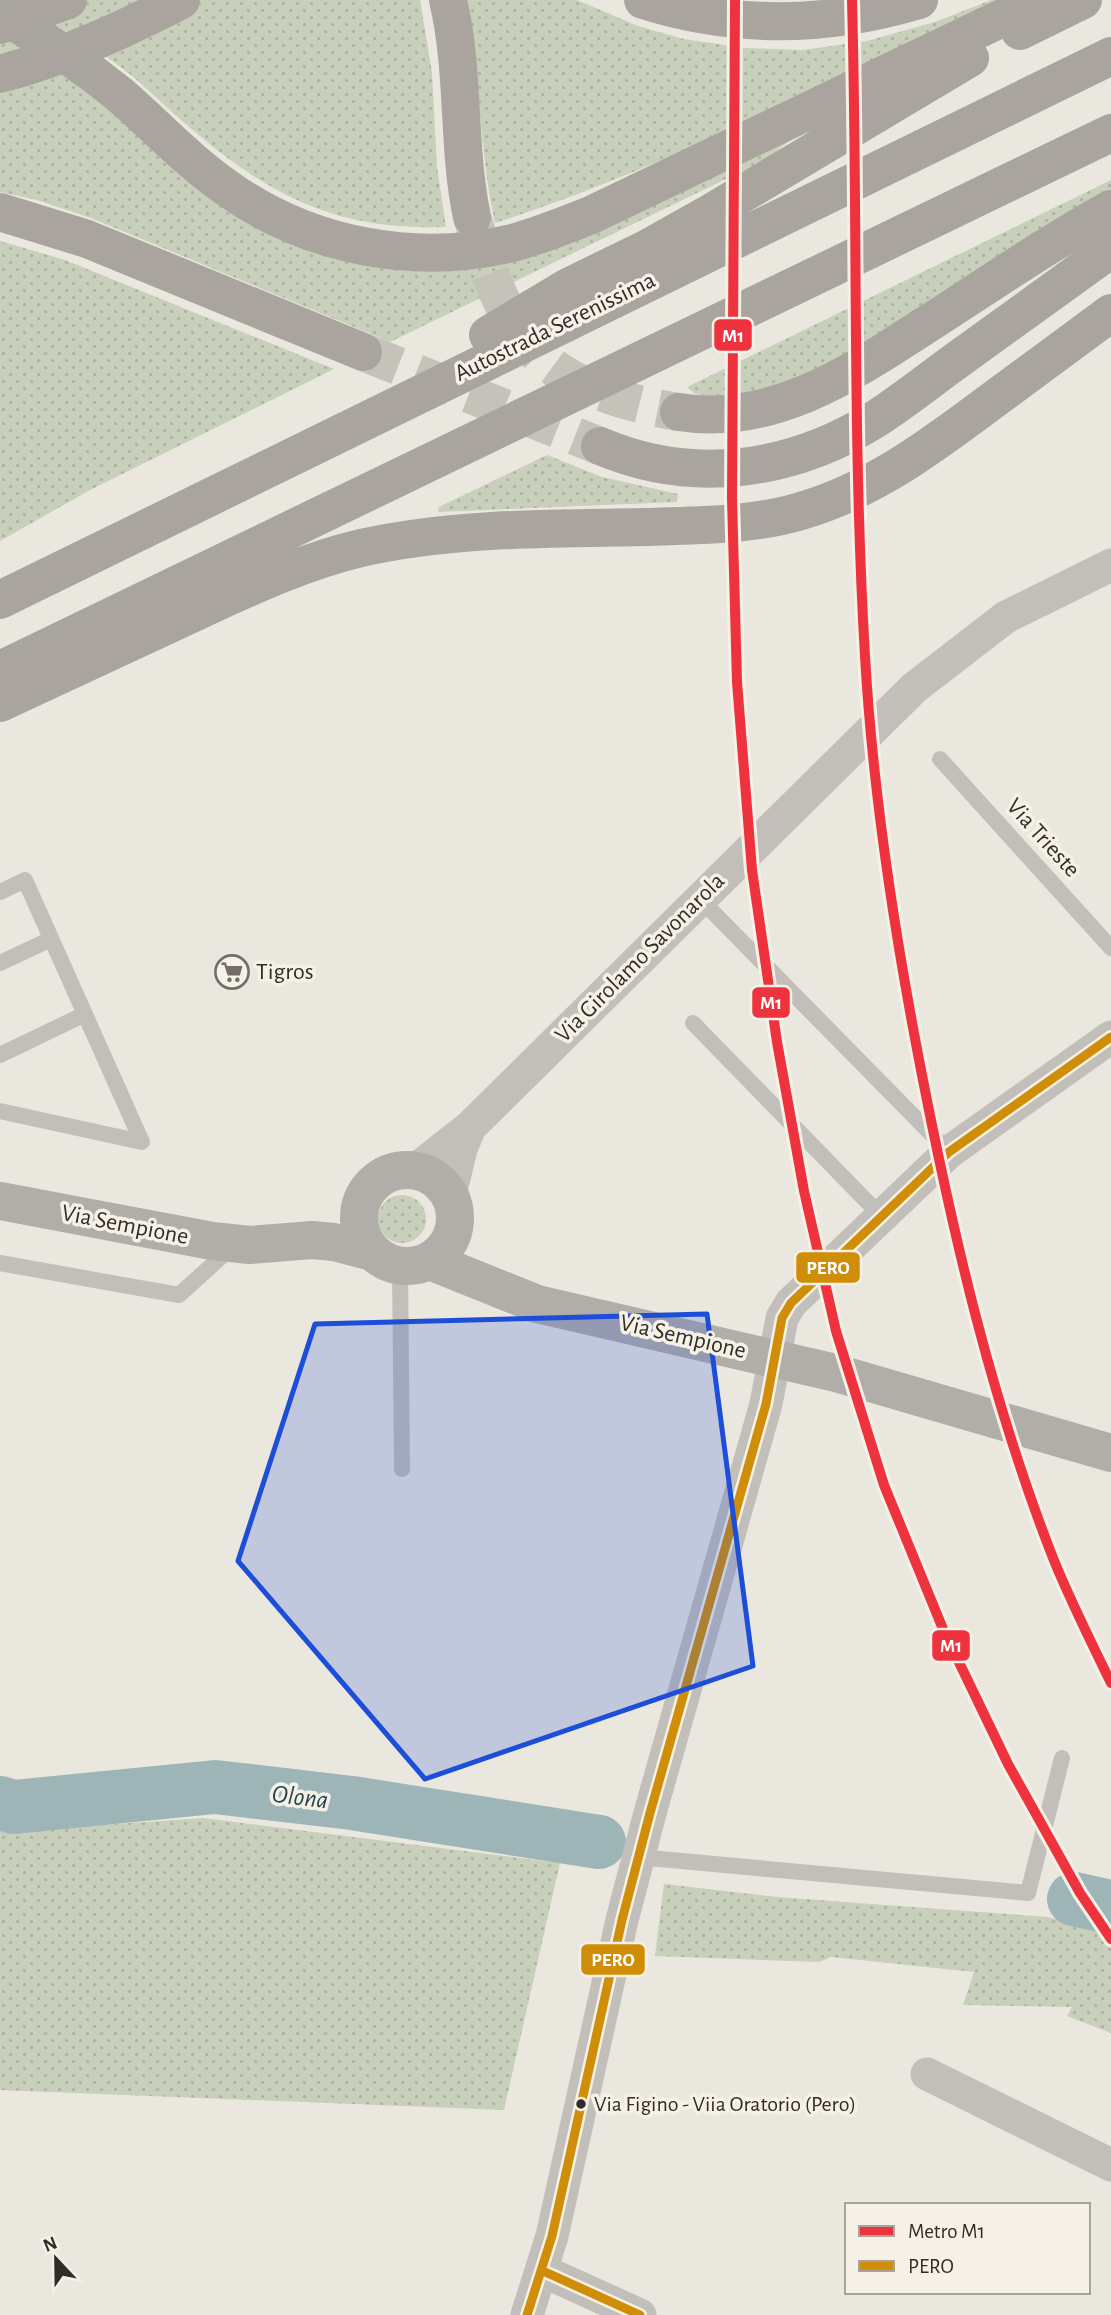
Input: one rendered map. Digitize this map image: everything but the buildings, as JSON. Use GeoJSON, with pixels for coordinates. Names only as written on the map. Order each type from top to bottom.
{"type":"FeatureCollection","features":[{"type":"Feature","properties":{"kind":"highway"},"geometry":{"type":"LineString","coordinates":[[22,0],[0,13],[37,35],[117,93],[194,162],[255,206],[321,236],[400,252],[438,253],[514,242],[591,215],[1040,0]]}},
{"type":"Feature","properties":{"kind":"highway"},"geometry":{"type":"LineString","coordinates":[[0,25],[68,0]]}},
{"type":"Feature","properties":{"kind":"highway"},"geometry":{"type":"LineString","coordinates":[[126,29],[181,0]]}},
{"type":"Feature","properties":{"kind":"highway"},"geometry":{"type":"LineString","coordinates":[[0,74],[41,63],[203,0]]}},
{"type":"Feature","properties":{"kind":"highway"},"geometry":{"type":"LineString","coordinates":[[447,0],[456,54],[466,187],[472,217]]}},
{"type":"Feature","properties":{"kind":"highway"},"geometry":{"type":"LineString","coordinates":[[643,0],[671,9],[705,15],[750,21],[791,22],[858,16],[919,0]]}},
{"type":"Feature","properties":{"kind":"highway"},"geometry":{"type":"LineString","coordinates":[[261,471],[568,287],[646,249],[975,55],[1083,0]]}},
{"type":"Feature","properties":{"kind":"highway","name":"Autostrada Serenissima"},"geometry":{"type":"LineString","coordinates":[[0,600],[1111,56]]}},
{"type":"Feature","properties":{"kind":"highway"},"geometry":{"type":"LineString","coordinates":[[0,670],[1111,133]]}},
{"type":"Feature","properties":{"kind":"highway"},"geometry":{"type":"LineString","coordinates":[[679,412],[722,415],[751,411],[800,397],[825,386],[1111,209]]}},
{"type":"Feature","properties":{"kind":"highway"},"geometry":{"type":"LineString","coordinates":[[0,212],[100,244],[363,352]]}},
{"type":"Feature","properties":{"kind":"highway"},"geometry":{"type":"LineString","coordinates":[[600,446],[631,459],[696,469],[757,465],[791,458],[823,447],[874,419],[1111,249]]}},
{"type":"Feature","properties":{"kind":"highway"},"geometry":{"type":"LineString","coordinates":[[0,703],[259,583],[358,549],[414,537],[462,531],[700,525],[755,520],[799,512],[837,499],[874,482],[914,458],[1111,313]]}},
{"type":"Feature","properties":{"kind":"main road"},"geometry":{"type":"LineString","coordinates":[[414,1171],[428,1175],[440,1183],[452,1209],[452,1238],[443,1251],[401,1260],[363,1239],[359,1224],[360,1209],[364,1196],[373,1184],[385,1175],[414,1171]]}},
{"type":"Feature","properties":{"kind":"main road","name":"Via Sempione"},"geometry":{"type":"LineString","coordinates":[[243,1244],[315,1220],[364,1196]]}},
{"type":"Feature","properties":{"kind":"main road","name":"Via Sempione"},"geometry":{"type":"LineString","coordinates":[[0,1201],[212,1241],[243,1244],[312,1240],[334,1242],[401,1260],[537,1304],[836,1373],[1111,1454]]}},
{"type":"Feature","properties":{"kind":"main road","name":"Via Sempione"},"geometry":{"type":"LineString","coordinates":[[452,1209],[483,1259],[537,1304]]}},
{"type":"Feature","properties":{"kind":"street","name":"Via Girolamo Savonarola"},"geometry":{"type":"LineString","coordinates":[[414,1171],[470,1127],[914,688],[1006,618],[1111,565]]}},
{"type":"Feature","properties":{"kind":"street"},"geometry":{"type":"LineString","coordinates":[[527,2315],[543,2271],[638,1857],[766,1404],[782,1318],[792,1303],[949,1152],[1111,1037]]}},
{"type":"Feature","properties":{"kind":"street","name":"Via Girolamo Savonarola"},"geometry":{"type":"LineString","coordinates":[[452,1209],[461,1149],[470,1127]]}},
{"type":"Feature","properties":{"kind":"street"},"geometry":{"type":"LineString","coordinates":[[927,2074],[1111,2165]]}},
{"type":"Feature","properties":{"kind":"street"},"geometry":{"type":"LineString","coordinates":[[543,2271],[640,2315]]}},
{"type":"Feature","properties":{"kind":"lane","name":"Via Trieste"},"geometry":{"type":"LineString","coordinates":[[940,759],[1111,948]]}},
{"type":"Feature","properties":{"kind":"lane"},"geometry":{"type":"LineString","coordinates":[[0,892],[25,880],[142,1142],[0,1111]]}},
{"type":"Feature","properties":{"kind":"lane"},"geometry":{"type":"LineString","coordinates":[[700,899],[949,1152]]}},
{"type":"Feature","properties":{"kind":"lane"},"geometry":{"type":"LineString","coordinates":[[0,964],[51,939]]}},
{"type":"Feature","properties":{"kind":"lane"},"geometry":{"type":"LineString","coordinates":[[0,1055],[85,1014]]}},
{"type":"Feature","properties":{"kind":"lane"},"geometry":{"type":"LineString","coordinates":[[693,1023],[882,1217]]}},
{"type":"Feature","properties":{"kind":"lane"},"geometry":{"type":"LineString","coordinates":[[0,1263],[178,1295],[243,1244]]}},
{"type":"Feature","properties":{"kind":"lane"},"geometry":{"type":"LineString","coordinates":[[401,1260],[402,1469]]}},
{"type":"Feature","properties":{"kind":"lane"},"geometry":{"type":"LineString","coordinates":[[638,1857],[1028,1893],[1062,1758]]}},
{"type":"Feature","properties":{"kind":"highlighted area"},"geometry":{"type":"Polygon","coordinates":[[[707,1314],[753,1666],[425,1779],[238,1561],[315,1324],[707,1314]]]}},
{"type":"Feature","properties":{"kind":"green space"},"geometry":{"type":"Polygon","coordinates":[[[11,0],[420,0],[432,73],[437,167],[446,227],[405,227],[368,222],[334,214],[271,187],[212,146],[121,68],[75,37],[11,0]]]}},
{"type":"Feature","properties":{"kind":"green space"},"geometry":{"type":"Polygon","coordinates":[[[468,0],[577,0],[638,26],[684,39],[745,48],[802,50],[867,41],[935,22],[991,0],[1002,0],[689,148],[625,175],[495,223],[486,167],[468,0]]]}},
{"type":"Feature","properties":{"kind":"green space"},"geometry":{"type":"Polygon","coordinates":[[[0,34],[102,99],[403,268],[799,133],[767,159],[390,342],[91,218],[37,200],[0,192],[0,34]]]}},
{"type":"Feature","properties":{"kind":"green space"},"geometry":{"type":"Polygon","coordinates":[[[1111,180],[1111,193],[821,368],[771,388],[717,397],[695,394],[687,387],[1111,180]]]}},
{"type":"Feature","properties":{"kind":"green space"},"geometry":{"type":"Polygon","coordinates":[[[0,241],[65,260],[334,369],[90,490],[0,541],[0,241]]]}},
{"type":"Feature","properties":{"kind":"green space"},"geometry":{"type":"Polygon","coordinates":[[[547,455],[602,477],[678,494],[677,502],[438,512],[439,507],[547,455]]]}},
{"type":"Feature","properties":{"kind":"green space"},"geometry":{"type":"Polygon","coordinates":[[[402,1195],[419,1202],[426,1219],[419,1236],[402,1243],[385,1236],[378,1219],[385,1202],[402,1195]]]}},
{"type":"Feature","properties":{"kind":"green space"},"geometry":{"type":"Polygon","coordinates":[[[203,1818],[560,1863],[504,2110],[0,2090],[0,1830],[203,1818]]]}},
{"type":"Feature","properties":{"kind":"green space"},"geometry":{"type":"Polygon","coordinates":[[[664,1884],[777,1897],[1048,1917],[1111,1934],[1111,2033],[1067,2016],[1072,2007],[963,2005],[974,1972],[831,1957],[819,1962],[655,1956],[664,1884]]]}},
{"type":"Feature","properties":{"kind":"waterway","name":"Olona"},"geometry":{"type":"LineString","coordinates":[[0,1803],[14,1807],[215,1787],[352,1803],[599,1842]]}},
{"type":"Feature","properties":{"kind":"waterway","name":"Olona"},"geometry":{"type":"LineString","coordinates":[[1074,1899],[1111,1907]]}},
{"type":"Feature","properties":{"kind":"tunnel"},"geometry":{"type":"LineString","coordinates":[[473,219],[484,258],[500,298],[521,334],[534,350],[563,374],[594,390],[628,401],[679,412]]}},
{"type":"Feature","properties":{"kind":"tunnel"},"geometry":{"type":"LineString","coordinates":[[363,352],[600,446]]}},
{"type":"Feature","properties":{"kind":"metro line","name":"M1"},"geometry":{"type":"LineString","coordinates":[[735,0],[732,498],[737,682],[752,870],[777,1042],[804,1191],[836,1331],[884,1485],[943,1629],[1008,1764],[1080,1893],[1111,1939]]}},
{"type":"Feature","properties":{"kind":"metro line","name":"M1"},"geometry":{"type":"LineString","coordinates":[[852,0],[861,574],[873,762],[894,919],[947,1198],[993,1380],[1011,1440],[1053,1558],[1111,1683]]}},
{"type":"Feature","properties":{"kind":"transit line","name":"PERO"},"geometry":{"type":"LineString","coordinates":[[527,2315],[552,2236],[622,1920],[766,1404],[782,1318],[791,1303],[949,1152],[1111,1037]]}},
{"type":"Feature","properties":{"kind":"transit line","name":"PERO"},"geometry":{"type":"LineString","coordinates":[[543,2271],[640,2315]]}},
{"type":"Feature","properties":{"kind":"place","name":"Tigros"},"geometry":{"type":"Point","coordinates":[232,972]}},
{"type":"Feature","properties":{"kind":"place","name":"Via Figino - Viia Oratorio (Pero)"},"geometry":{"type":"Point","coordinates":[581,2104]}}]}
